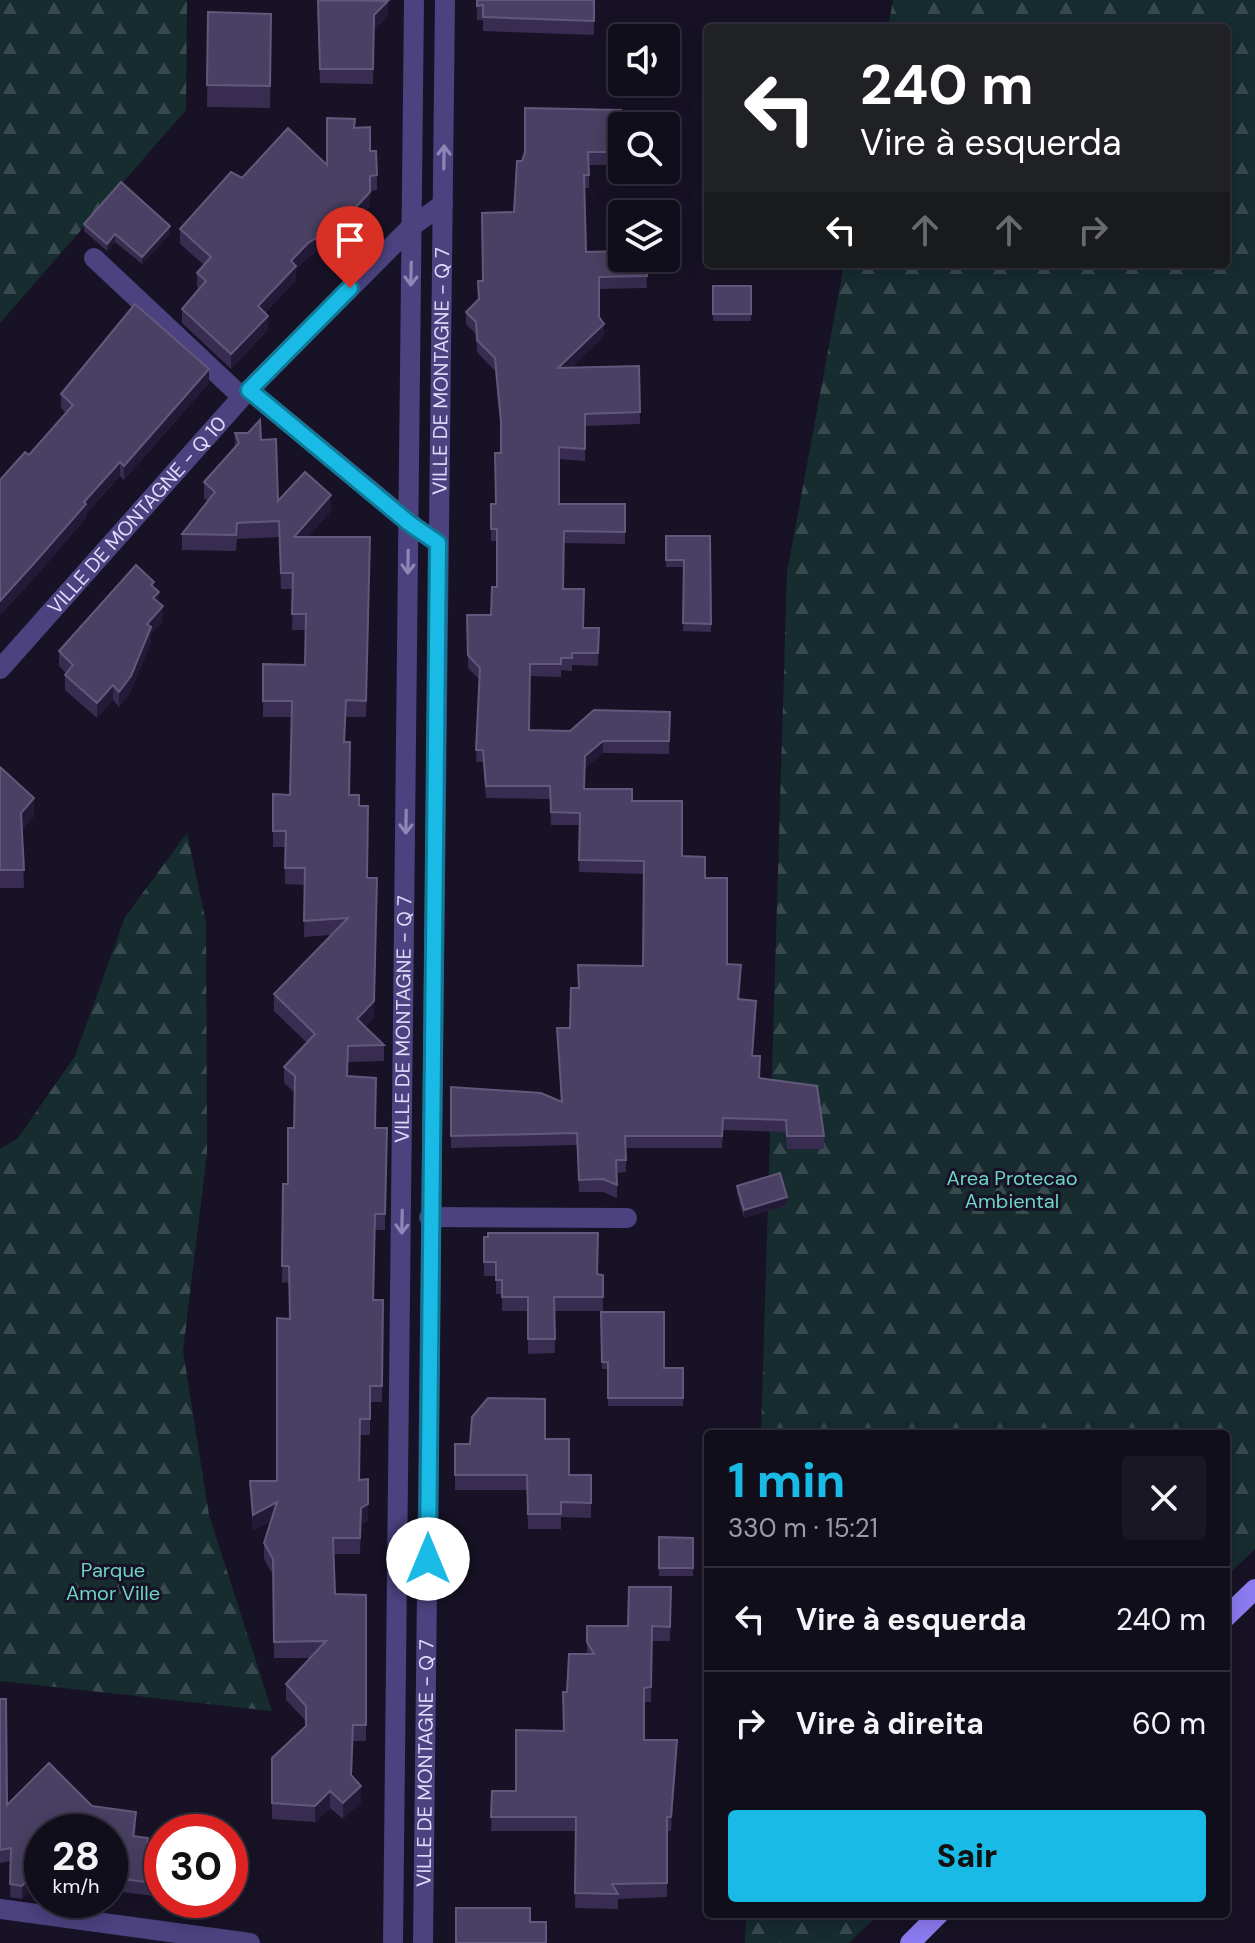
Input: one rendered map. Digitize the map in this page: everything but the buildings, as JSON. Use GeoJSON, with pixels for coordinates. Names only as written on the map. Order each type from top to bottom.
{"type":"FeatureCollection","features":[{"type":"Feature","properties":{"kind":"street","name":"VILLE DE MONTAGNE - Q 7"},"geometry":{"type":"LineString","coordinates":[[393,1943],[414,0]]}},
{"type":"Feature","properties":{"kind":"street","name":"VILLE DE MONTAGNE - Q 7"},"geometry":{"type":"LineString","coordinates":[[423,1943],[429,1177],[445,0]]}},
{"type":"Feature","properties":{"kind":"street","name":"VILLE DE MONTAGNE - Q 10"},"geometry":{"type":"LineString","coordinates":[[0,669],[246,393],[411,227],[443,204]]}},
{"type":"Feature","properties":{"kind":"street"},"geometry":{"type":"LineString","coordinates":[[94,258],[246,393],[438,543]]}},
{"type":"Feature","properties":{"kind":"street"},"geometry":{"type":"LineString","coordinates":[[402,1179],[429,1177]]}},
{"type":"Feature","properties":{"kind":"street"},"geometry":{"type":"LineString","coordinates":[[429,1217],[627,1218]]}},
{"type":"Feature","properties":{"kind":"street"},"geometry":{"type":"LineString","coordinates":[[1230,1613],[1255,1589]]}},
{"type":"Feature","properties":{"kind":"street"},"geometry":{"type":"LineString","coordinates":[[0,1909],[250,1943]]}},
{"type":"Feature","properties":{"kind":"street"},"geometry":{"type":"LineString","coordinates":[[910,1943],[935,1918]]}},
{"type":"Feature","properties":{"kind":"green space"},"geometry":{"type":"Polygon","coordinates":[[[0,0],[187,0],[186,110],[0,323],[0,0]]]}},
{"type":"Feature","properties":{"kind":"green space","name":"Area Protecao Ambiental"},"geometry":{"type":"Polygon","coordinates":[[[893,0],[1255,0],[1255,1549],[1230,1573],[1230,1430],[761,1430],[787,573],[843,268],[1230,268],[1230,24],[889,24],[893,0]]]}},
{"type":"Feature","properties":{"kind":"green space","name":"Parque Amor Ville"},"geometry":{"type":"Polygon","coordinates":[[[187,833],[206,922],[207,1153],[183,1351],[209,1515],[272,1711],[0,1681],[0,1149],[18,1138],[75,1056],[125,917],[187,833]]]}},
{"type":"Feature","properties":{"kind":"green space"},"geometry":{"type":"Polygon","coordinates":[[[746,1918],[875,1918],[849,1943],[745,1943],[746,1918]]]}},
{"type":"Feature","properties":{"kind":"route"},"geometry":{"type":"LineString","coordinates":[[350,288],[249,390],[409,523],[438,543],[429,1177],[428,1559]]}}]}
